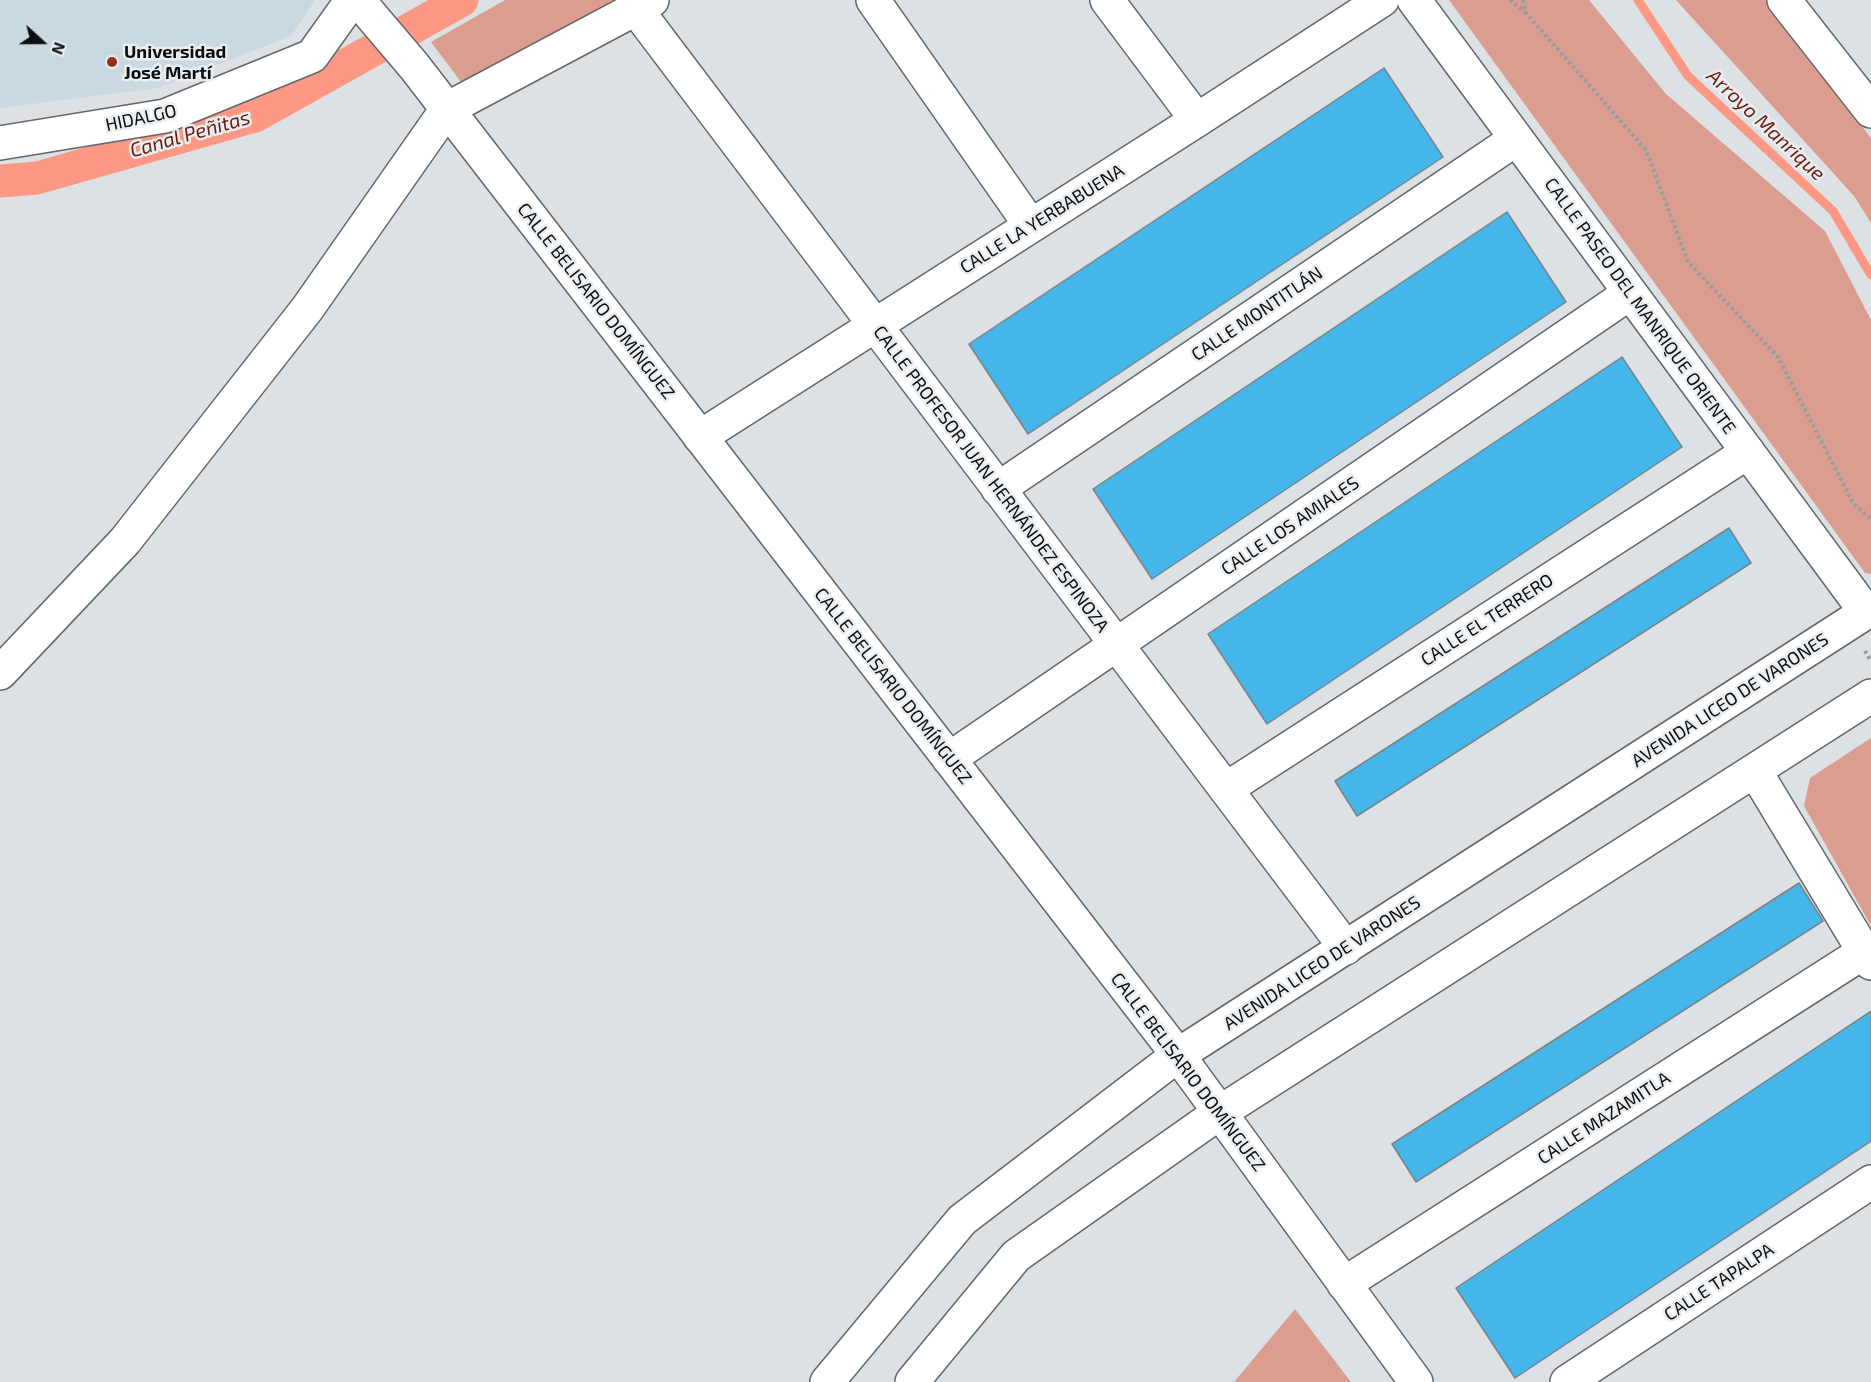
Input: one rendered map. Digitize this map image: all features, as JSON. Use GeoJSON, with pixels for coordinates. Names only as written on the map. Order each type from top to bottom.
{"type":"FeatureCollection","features":[{"type":"Feature","properties":{"kind":"street"},"geometry":{"type":"LineString","coordinates":[[873,0],[1031,226]]}},
{"type":"Feature","properties":{"kind":"street"},"geometry":{"type":"LineString","coordinates":[[1107,0],[1197,120]]}},
{"type":"Feature","properties":{"kind":"street","name":"CALLE LA YERBABUENA"},"geometry":{"type":"LineString","coordinates":[[700,436],[1382,0]]}},
{"type":"Feature","properties":{"kind":"street","name":"CALLE PASEO DEL MANRIQUE ORIENTE"},"geometry":{"type":"LineString","coordinates":[[1414,0],[1868,611]]}},
{"type":"Feature","properties":{"kind":"street"},"geometry":{"type":"LineString","coordinates":[[1784,0],[1871,111]]}},
{"type":"Feature","properties":{"kind":"street"},"geometry":{"type":"LineString","coordinates":[[0,673],[124,541],[307,309],[447,109],[644,4]]}},
{"type":"Feature","properties":{"kind":"street","name":"CALLE PROFESOR JUAN HERNÁNDEZ ESPINOZA"},"geometry":{"type":"LineString","coordinates":[[644,4],[874,326],[1346,948]]}},
{"type":"Feature","properties":{"kind":"street","name":"CALLE BELISARIO DOMÍNGUEZ"},"geometry":{"type":"LineString","coordinates":[[369,8],[1178,1055],[1416,1382]]}},
{"type":"Feature","properties":{"kind":"street","name":"HIDALGO"},"geometry":{"type":"LineString","coordinates":[[0,143],[165,116],[312,56],[369,8]]}},
{"type":"Feature","properties":{"kind":"street","name":"CALLE MONTITLÁN"},"geometry":{"type":"LineString","coordinates":[[998,489],[1516,139]]}},
{"type":"Feature","properties":{"kind":"street","name":"CALLE LOS AMIALES"},"geometry":{"type":"LineString","coordinates":[[949,759],[1630,293]]}},
{"type":"Feature","properties":{"kind":"street","name":"CALLE EL TERRERO"},"geometry":{"type":"LineString","coordinates":[[1226,789],[1748,452]]}},
{"type":"Feature","properties":{"kind":"street","name":"AVENIDA LICEO DE VARONES"},"geometry":{"type":"LineString","coordinates":[[827,1382],[962,1220],[1178,1055],[1868,611]]}},
{"type":"Feature","properties":{"kind":"street"},"geometry":{"type":"LineString","coordinates":[[912,1382],[1016,1257],[1219,1113],[1871,696]]}},
{"type":"Feature","properties":{"kind":"street"},"geometry":{"type":"LineString","coordinates":[[1755,771],[1867,958]]}},
{"type":"Feature","properties":{"kind":"street","name":"CALLE MAZAMITLA"},"geometry":{"type":"LineString","coordinates":[[1344,1284],[1867,958]]}},
{"type":"Feature","properties":{"kind":"street","name":"CALLE TAPALPA"},"geometry":{"type":"LineString","coordinates":[[1567,1382],[1871,1182]]}},
{"type":"Feature","properties":{"kind":"path"},"geometry":{"type":"LineString","coordinates":[[1510,0],[1526,13],[1646,150],[1688,262],[1778,357],[1853,503],[1871,519]]}},
{"type":"Feature","properties":{"kind":"path"},"geometry":{"type":"LineString","coordinates":[[1523,0],[1526,13]]}},
{"type":"Feature","properties":{"kind":"shaded area","name":"Universidad José Martí"},"geometry":{"type":"Polygon","coordinates":[[[0,0],[315,0],[291,36],[158,88],[0,108],[0,0]]]}},
{"type":"Feature","properties":{"kind":"shaded area"},"geometry":{"type":"Polygon","coordinates":[[[505,0],[633,0],[461,82],[431,42],[505,0]]]}},
{"type":"Feature","properties":{"kind":"shaded area"},"geometry":{"type":"Polygon","coordinates":[[[1449,0],[1589,0],[1666,94],[1825,231],[1871,320],[1871,574],[1865,573],[1449,0]]]}},
{"type":"Feature","properties":{"kind":"shaded area"},"geometry":{"type":"Polygon","coordinates":[[[1676,0],[1765,0],[1871,138],[1871,223],[1854,196],[1676,0]]]}},
{"type":"Feature","properties":{"kind":"shaded area"},"geometry":{"type":"Polygon","coordinates":[[[1871,738],[1871,926],[1804,806],[1810,778],[1871,738]]]}},
{"type":"Feature","properties":{"kind":"shaded area"},"geometry":{"type":"Polygon","coordinates":[[[1295,1309],[1351,1382],[1234,1382],[1295,1309]]]}},
{"type":"Feature","properties":{"kind":"building"},"geometry":{"type":"Polygon","coordinates":[[[1384,68],[1443,157],[1028,434],[969,344],[1384,68]]]}},
{"type":"Feature","properties":{"kind":"building"},"geometry":{"type":"Polygon","coordinates":[[[1507,212],[1566,302],[1152,579],[1093,489],[1507,212]]]}},
{"type":"Feature","properties":{"kind":"building"},"geometry":{"type":"Polygon","coordinates":[[[1622,357],[1682,447],[1267,724],[1208,634],[1622,357]]]}},
{"type":"Feature","properties":{"kind":"building"},"geometry":{"type":"Polygon","coordinates":[[[1729,528],[1751,563],[1357,816],[1335,781],[1729,528]]]}},
{"type":"Feature","properties":{"kind":"building"},"geometry":{"type":"Polygon","coordinates":[[[1799,883],[1823,921],[1416,1182],[1392,1144],[1799,883]]]}},
{"type":"Feature","properties":{"kind":"building"},"geometry":{"type":"Polygon","coordinates":[[[1871,1011],[1871,1141],[1515,1378],[1456,1288],[1871,1011]]]}},
{"type":"Feature","properties":{"kind":"waterway","name":"Canal Peñitas"},"geometry":{"type":"LineString","coordinates":[[0,181],[37,178],[255,116],[462,0]]}},
{"type":"Feature","properties":{"kind":"waterway","name":"Arroyo Manrique"},"geometry":{"type":"LineString","coordinates":[[1638,0],[1688,76],[1833,211],[1871,275]]}},
{"type":"Feature","properties":{"kind":"place","name":"Universidad José Martí"},"geometry":{"type":"Point","coordinates":[112,62]}}]}
